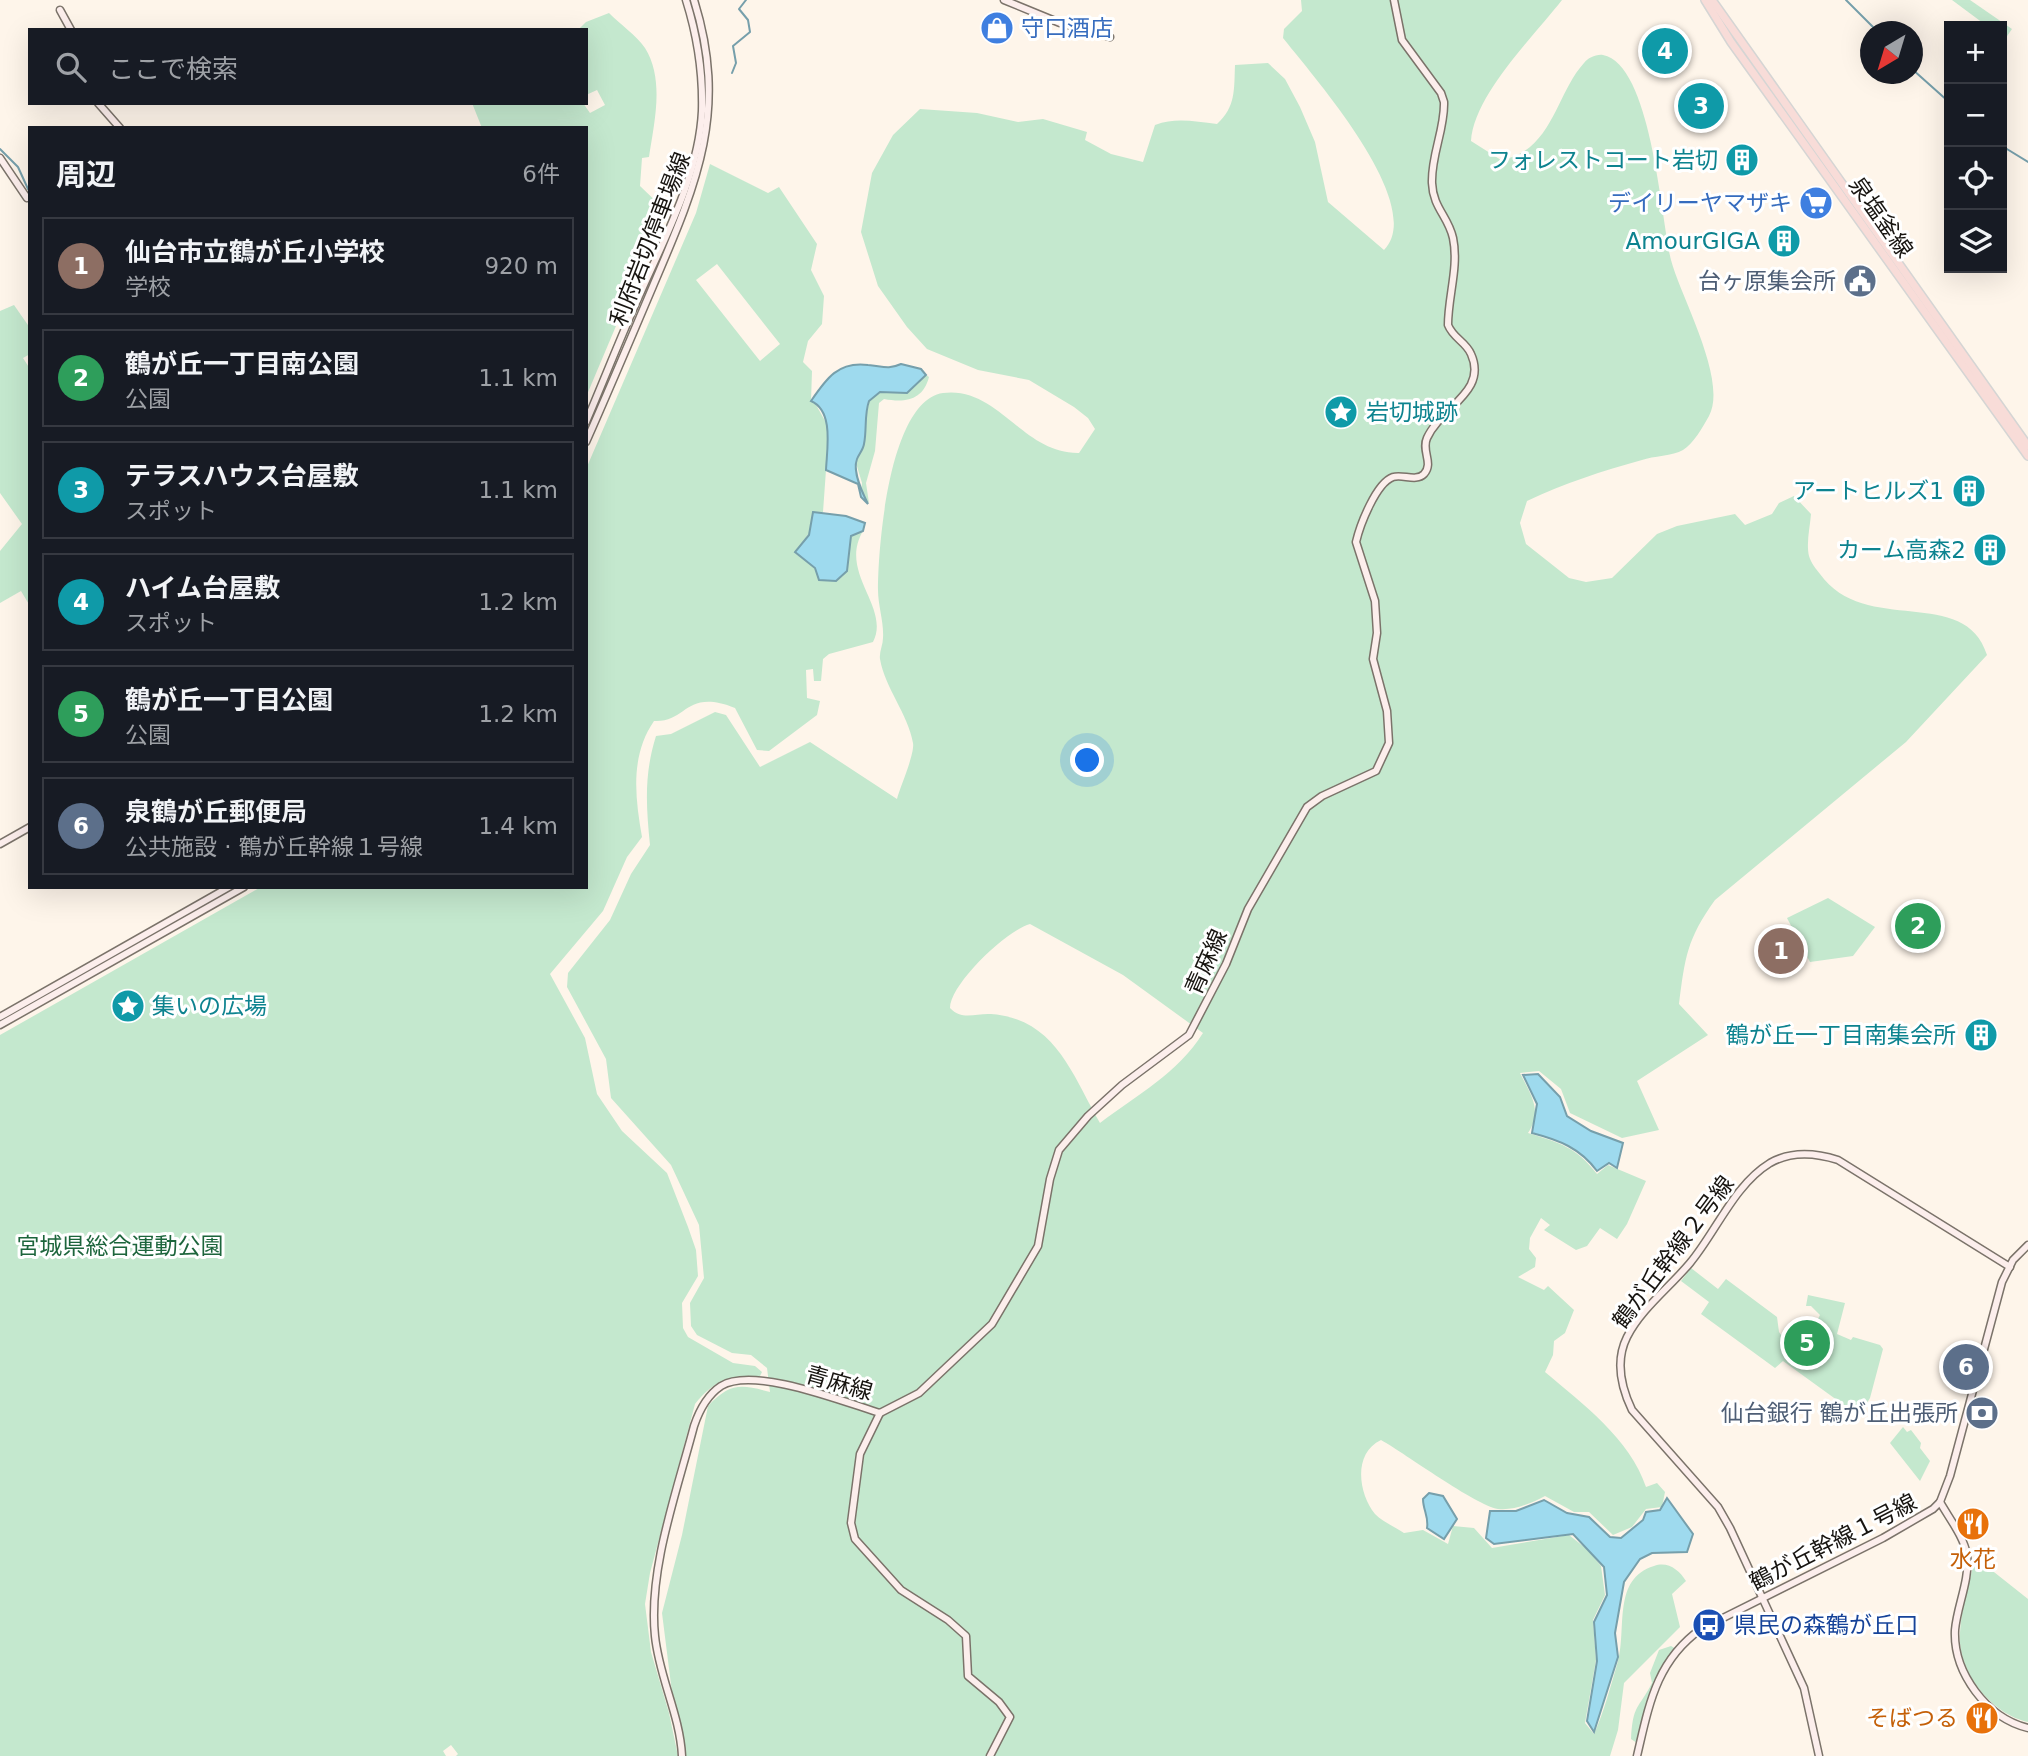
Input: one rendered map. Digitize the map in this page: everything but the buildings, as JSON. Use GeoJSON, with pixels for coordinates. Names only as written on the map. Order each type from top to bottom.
{"type":"FeatureCollection","features":[{"type":"Feature","properties":{"kind":"main road","name":"泉塩釜線"},"geometry":{"type":"LineString","coordinates":[[1705,0],[1731,42],[2028,456]]}},
{"type":"Feature","properties":{"kind":"main road","name":"泉塩釜線"},"geometry":{"type":"LineString","coordinates":[[1712,0],[2028,446]]}},
{"type":"Feature","properties":{"kind":"street","name":"利府岩切停車場線"},"geometry":{"type":"LineString","coordinates":[[588,417],[676,211],[694,153],[702,113],[700,73],[697,42],[686,0]]}},
{"type":"Feature","properties":{"kind":"street","name":"利府岩切停車場線"},"geometry":{"type":"LineString","coordinates":[[588,437],[681,221],[700,166],[709,96],[705,41],[694,0]]}},
{"type":"Feature","properties":{"kind":"street"},"geometry":{"type":"LineString","coordinates":[[1004,0],[1060,23],[1110,37]]}},
{"type":"Feature","properties":{"kind":"street","name":"青麻線"},"geometry":{"type":"LineString","coordinates":[[682,1756],[678,1729],[657,1653],[654,1595],[691,1437],[705,1401],[723,1385],[749,1380],[816,1394],[880,1413],[919,1393],[992,1324],[1038,1246],[1050,1179],[1059,1150],[1088,1116],[1122,1085],[1189,1035],[1226,964],[1248,909],[1307,807],[1322,796],[1376,771],[1385,758],[1389,743],[1387,711],[1373,659],[1377,633],[1375,601],[1356,542],[1381,486],[1393,477],[1419,477],[1424,473],[1429,462],[1424,446],[1427,438],[1451,405],[1469,391],[1475,379],[1473,357],[1448,325],[1454,274],[1453,239],[1435,205],[1432,186],[1432,165],[1444,102],[1436,86],[1402,40],[1394,0]]}},
{"type":"Feature","properties":{"kind":"street"},"geometry":{"type":"LineString","coordinates":[[60,10],[70,28]]}},
{"type":"Feature","properties":{"kind":"street"},"geometry":{"type":"LineString","coordinates":[[100,105],[118,126]]}},
{"type":"Feature","properties":{"kind":"street"},"geometry":{"type":"LineString","coordinates":[[0,158],[28,197]]}},
{"type":"Feature","properties":{"kind":"street"},"geometry":{"type":"LineString","coordinates":[[0,844],[28,828]]}},
{"type":"Feature","properties":{"kind":"street"},"geometry":{"type":"LineString","coordinates":[[0,1017],[225,889]]}},
{"type":"Feature","properties":{"kind":"street"},"geometry":{"type":"LineString","coordinates":[[0,1026],[240,889]]}},
{"type":"Feature","properties":{"kind":"street","name":"鶴が丘幹線２号線"},"geometry":{"type":"LineString","coordinates":[[1819,1756],[1804,1688],[1764,1597],[1718,1507],[1632,1410],[1624,1394],[1621,1358],[1626,1339],[1635,1325],[1694,1258],[1754,1174],[1772,1162],[1793,1155],[1821,1154],[1838,1160],[2010,1267]]}},
{"type":"Feature","properties":{"kind":"street","name":"鶴が丘幹線１号線"},"geometry":{"type":"LineString","coordinates":[[1637,1756],[1653,1689],[1671,1655],[1701,1629],[1883,1538],[1940,1502],[1950,1476],[2001,1282],[2028,1245]]}},
{"type":"Feature","properties":{"kind":"street"},"geometry":{"type":"LineString","coordinates":[[880,1413],[860,1454],[851,1524],[855,1539],[901,1590],[948,1620],[967,1636],[968,1676],[999,1702],[1010,1717],[990,1756]]}},
{"type":"Feature","properties":{"kind":"street"},"geometry":{"type":"LineString","coordinates":[[1940,1502],[1966,1552],[1967,1569],[1955,1628],[1960,1662],[1986,1704],[2004,1718],[2028,1728]]}},
{"type":"Feature","properties":{"kind":"green space"},"geometry":{"type":"Polygon","coordinates":[[[1301,0],[1562,0],[1507,67],[1475,123],[1471,141],[1501,160],[1523,152],[1539,138],[1576,73],[1590,58],[1603,55],[1620,65],[1633,86],[1652,146],[1671,260],[1708,361],[1713,401],[1704,425],[1683,450],[1598,473],[1527,501],[1520,523],[1526,544],[1569,578],[1586,582],[1612,578],[1657,534],[1677,526],[1735,514],[1745,525],[1772,514],[1779,503],[1794,496],[1811,514],[1808,546],[1811,561],[1839,593],[1862,603],[1887,609],[1936,615],[1958,621],[1975,634],[1987,655],[1906,742],[1715,900],[1698,926],[1689,949],[1679,1004],[1708,1035],[1637,1081],[1659,1130],[1622,1138],[1570,1113],[1561,1089],[1539,1071],[1520,1073],[1535,1110],[1528,1133],[1567,1147],[1597,1174],[1608,1165],[1646,1181],[1627,1224],[1617,1239],[1600,1228],[1587,1246],[1576,1250],[1544,1230],[1550,1225],[1541,1218],[1530,1238],[1529,1249],[1536,1258],[1535,1267],[1518,1277],[1544,1290],[1548,1286],[1574,1310],[1565,1333],[1554,1341],[1553,1355],[1545,1372],[1617,1438],[1629,1453],[1646,1487],[1657,1483],[1665,1492],[1662,1507],[1646,1509],[1632,1527],[1613,1535],[1589,1512],[1574,1512],[1545,1496],[1510,1509],[1487,1505],[1381,1440],[1372,1446],[1362,1464],[1362,1485],[1369,1505],[1378,1517],[1404,1533],[1423,1530],[1448,1544],[1453,1526],[1474,1528],[1492,1548],[1569,1535],[1588,1550],[1601,1566],[1605,1595],[1593,1620],[1596,1660],[1585,1723],[1594,1734],[1618,1661],[1627,1593],[1641,1572],[1664,1565],[1676,1570],[1686,1581],[1672,1594],[1680,1627],[1624,1683],[1618,1730],[1610,1756],[680,1756],[662,1613],[682,1535],[708,1406],[723,1393],[736,1387],[770,1392],[767,1368],[751,1355],[732,1353],[697,1335],[691,1326],[690,1303],[704,1278],[699,1225],[671,1165],[611,1098],[606,1059],[567,987],[568,973],[610,920],[631,874],[650,845],[647,790],[649,764],[656,736],[671,734],[715,712],[726,715],[760,767],[810,742],[897,799],[910,762],[913,743],[880,659],[883,632],[878,596],[879,570],[890,478],[910,421],[925,402],[943,393],[963,394],[980,400],[1026,433],[1059,450],[1079,453],[1095,429],[1088,418],[1074,407],[1029,380],[978,370],[927,349],[907,327],[878,286],[861,232],[872,173],[893,135],[920,109],[977,113],[1018,122],[1043,119],[1087,132],[1085,140],[1111,154],[1143,162],[1155,125],[1178,121],[1217,124],[1231,104],[1235,65],[1268,63],[1285,79],[1300,107],[1315,142],[1328,202],[1384,250],[1393,229],[1391,203],[1379,173],[1339,109],[1283,38],[1284,29],[1302,11],[1301,0]],[[1030,924],[1008,936],[981,959],[959,986],[950,1008],[959,1014],[991,1014],[1013,1018],[1032,1026],[1059,1052],[1100,1123],[1169,1072],[1203,1033],[1123,975],[1030,924]]]}},
{"type":"Feature","properties":{"kind":"green space"},"geometry":{"type":"Polygon","coordinates":[[[1952,0],[1970,0],[2000,21],[1980,21],[1952,0]]]}},
{"type":"Feature","properties":{"kind":"green space"},"geometry":{"type":"Polygon","coordinates":[[[609,13],[642,44],[651,60],[656,88],[655,116],[649,157],[642,158],[640,186],[665,210],[588,392],[588,126],[481,126],[473,105],[584,105],[590,113],[605,105],[597,90],[588,94],[588,28],[580,28],[586,22],[609,13]]]}},
{"type":"Feature","properties":{"kind":"green space","name":"宮城県総合運動公園"},"geometry":{"type":"Polygon","coordinates":[[[710,164],[768,193],[779,187],[817,244],[811,270],[824,296],[822,324],[808,341],[803,362],[812,371],[811,401],[815,403],[829,428],[823,512],[813,512],[812,529],[795,553],[815,568],[819,580],[838,579],[848,560],[851,536],[863,531],[857,546],[857,561],[876,616],[877,629],[873,642],[829,654],[823,659],[821,681],[814,681],[813,669],[806,670],[807,698],[820,701],[817,715],[769,751],[757,750],[735,708],[719,703],[696,704],[674,717],[654,721],[641,748],[636,777],[642,837],[627,857],[603,911],[550,974],[585,1038],[597,1094],[622,1131],[667,1173],[688,1227],[696,1250],[698,1276],[682,1303],[683,1328],[688,1337],[733,1363],[755,1366],[762,1372],[760,1376],[723,1381],[695,1404],[650,1573],[645,1604],[651,1652],[678,1756],[456,1756],[458,1754],[451,1745],[443,1751],[446,1756],[0,1756],[0,1035],[257,889],[588,889],[588,464],[696,213],[710,164]],[[717,264],[696,280],[760,361],[780,344],[717,264]]]}},
{"type":"Feature","properties":{"kind":"green space"},"geometry":{"type":"Polygon","coordinates":[[[14,305],[28,325],[28,355],[23,358],[28,366],[28,603],[21,591],[0,603],[0,551],[22,524],[0,493],[0,311],[14,305]]]}},
{"type":"Feature","properties":{"kind":"green space"},"geometry":{"type":"Polygon","coordinates":[[[926,375],[929,377],[926,385],[918,395],[906,400],[884,399],[879,403],[875,451],[866,483],[869,503],[861,493],[862,483],[856,463],[864,442],[863,431],[869,401],[884,392],[901,393],[926,375]]]}},
{"type":"Feature","properties":{"kind":"green space"},"geometry":{"type":"Polygon","coordinates":[[[1828,898],[1875,927],[1853,956],[1810,962],[1787,918],[1828,898]]]}},
{"type":"Feature","properties":{"kind":"green space"},"geometry":{"type":"Polygon","coordinates":[[[1912,907],[1920,921],[1936,924],[1939,929],[1909,944],[1894,922],[1896,915],[1912,907]]]}},
{"type":"Feature","properties":{"kind":"green space"},"geometry":{"type":"Polygon","coordinates":[[[1691,1268],[1718,1289],[1726,1279],[1777,1317],[1779,1332],[1784,1339],[1794,1332],[1808,1338],[1820,1315],[1811,1306],[1806,1306],[1808,1295],[1845,1303],[1837,1334],[1851,1340],[1853,1337],[1880,1345],[1883,1349],[1870,1398],[1859,1416],[1783,1361],[1775,1368],[1701,1314],[1709,1302],[1681,1281],[1691,1268]]]}},
{"type":"Feature","properties":{"kind":"green space"},"geometry":{"type":"Polygon","coordinates":[[[1903,1427],[1907,1432],[1911,1430],[1930,1461],[1920,1481],[1890,1443],[1903,1427]]]}},
{"type":"Feature","properties":{"kind":"green space"},"geometry":{"type":"Polygon","coordinates":[[[1975,1557],[2028,1599],[2028,1722],[2001,1710],[1989,1700],[1970,1676],[1964,1662],[1960,1633],[1975,1557]]]}},
{"type":"Feature","properties":{"kind":"green space"},"geometry":{"type":"Polygon","coordinates":[[[1671,1646],[1676,1649],[1664,1666],[1640,1745],[1631,1739],[1635,1713],[1652,1683],[1650,1673],[1659,1650],[1671,1646]]]}},
{"type":"Feature","properties":{"kind":"water"},"geometry":{"type":"Polygon","coordinates":[[[858,364],[889,367],[901,364],[921,369],[926,375],[907,393],[880,392],[869,401],[864,444],[856,464],[859,483],[868,504],[861,497],[858,484],[826,470],[826,421],[818,406],[811,401],[828,379],[841,369],[858,364]]]}},
{"type":"Feature","properties":{"kind":"water"},"geometry":{"type":"Polygon","coordinates":[[[813,512],[846,516],[865,523],[863,531],[851,536],[847,571],[836,581],[819,580],[815,568],[795,552],[809,535],[813,512]]]}},
{"type":"Feature","properties":{"kind":"water"},"geometry":{"type":"Polygon","coordinates":[[[1538,1074],[1560,1097],[1567,1116],[1591,1131],[1623,1143],[1617,1168],[1609,1163],[1597,1171],[1583,1156],[1568,1146],[1532,1133],[1537,1104],[1523,1075],[1538,1074]]]}},
{"type":"Feature","properties":{"kind":"water"},"geometry":{"type":"Polygon","coordinates":[[[1429,1493],[1443,1496],[1457,1519],[1444,1539],[1427,1528],[1423,1499],[1429,1493]]]}},
{"type":"Feature","properties":{"kind":"water"},"geometry":{"type":"Polygon","coordinates":[[[1667,1498],[1693,1534],[1687,1552],[1652,1553],[1640,1559],[1624,1582],[1615,1633],[1618,1657],[1594,1732],[1587,1721],[1597,1661],[1594,1622],[1607,1595],[1604,1567],[1573,1534],[1494,1544],[1486,1538],[1490,1511],[1516,1511],[1544,1500],[1567,1513],[1589,1517],[1610,1537],[1621,1538],[1643,1520],[1646,1512],[1660,1510],[1667,1498]]]}},
{"type":"Feature","properties":{"kind":"waterway"},"geometry":{"type":"LineString","coordinates":[[732,73],[736,63],[733,46],[750,32],[748,20],[739,9],[746,0]]}},
{"type":"Feature","properties":{"kind":"waterway"},"geometry":{"type":"LineString","coordinates":[[1846,0],[1867,21]]}},
{"type":"Feature","properties":{"kind":"waterway"},"geometry":{"type":"LineString","coordinates":[[1923,79],[1944,98]]}},
{"type":"Feature","properties":{"kind":"waterway"},"geometry":{"type":"LineString","coordinates":[[2004,147],[2028,162]]}},
{"type":"Feature","properties":{"kind":"waterway"},"geometry":{"type":"LineString","coordinates":[[0,149],[18,167],[28,189]]}},
{"type":"Feature","properties":{"kind":"place","name":"守口酒店"},"geometry":{"type":"Point","coordinates":[997,28]}},
{"type":"Feature","properties":{"kind":"place","name":"ハイム台屋敷"},"geometry":{"type":"Point","coordinates":[1665,51]}},
{"type":"Feature","properties":{"kind":"place","name":"テラスハウス台屋敷"},"geometry":{"type":"Point","coordinates":[1701,106]}},
{"type":"Feature","properties":{"kind":"place","name":"フォレストコート岩切"},"geometry":{"type":"Point","coordinates":[1742,160]}},
{"type":"Feature","properties":{"kind":"place","name":"デイリーヤマザキ"},"geometry":{"type":"Point","coordinates":[1816,203]}},
{"type":"Feature","properties":{"kind":"place","name":"AmourGIGA"},"geometry":{"type":"Point","coordinates":[1784,241]}},
{"type":"Feature","properties":{"kind":"place","name":"台ヶ原集会所"},"geometry":{"type":"Point","coordinates":[1860,281]}},
{"type":"Feature","properties":{"kind":"place","name":"岩切城跡"},"geometry":{"type":"Point","coordinates":[1341,412]}},
{"type":"Feature","properties":{"kind":"place","name":"アートヒルズ1"},"geometry":{"type":"Point","coordinates":[1969,491]}},
{"type":"Feature","properties":{"kind":"place","name":"カーム高森2"},"geometry":{"type":"Point","coordinates":[1990,550]}},
{"type":"Feature","properties":{"kind":"place","name":"鶴が丘一丁目南公園"},"geometry":{"type":"Point","coordinates":[1918,926]}},
{"type":"Feature","properties":{"kind":"place","name":"仙台市立鶴が丘小学校"},"geometry":{"type":"Point","coordinates":[1781,951]}},
{"type":"Feature","properties":{"kind":"place","name":"集いの広場"},"geometry":{"type":"Point","coordinates":[128,1006]}},
{"type":"Feature","properties":{"kind":"place","name":"鶴が丘一丁目南集会所"},"geometry":{"type":"Point","coordinates":[1981,1035]}},
{"type":"Feature","properties":{"kind":"place","name":"鶴が丘一丁目公園"},"geometry":{"type":"Point","coordinates":[1807,1343]}},
{"type":"Feature","properties":{"kind":"place","name":"泉鶴が丘郵便局"},"geometry":{"type":"Point","coordinates":[1966,1367]}},
{"type":"Feature","properties":{"kind":"place","name":"仙台銀行 鶴が丘出張所"},"geometry":{"type":"Point","coordinates":[1982,1413]}},
{"type":"Feature","properties":{"kind":"place","name":"水花"},"geometry":{"type":"Point","coordinates":[1973,1524]}},
{"type":"Feature","properties":{"kind":"place","name":"県民の森鶴が丘口"},"geometry":{"type":"Point","coordinates":[1709,1625]}},
{"type":"Feature","properties":{"kind":"place","name":"そばつる"},"geometry":{"type":"Point","coordinates":[1982,1718]}}]}
